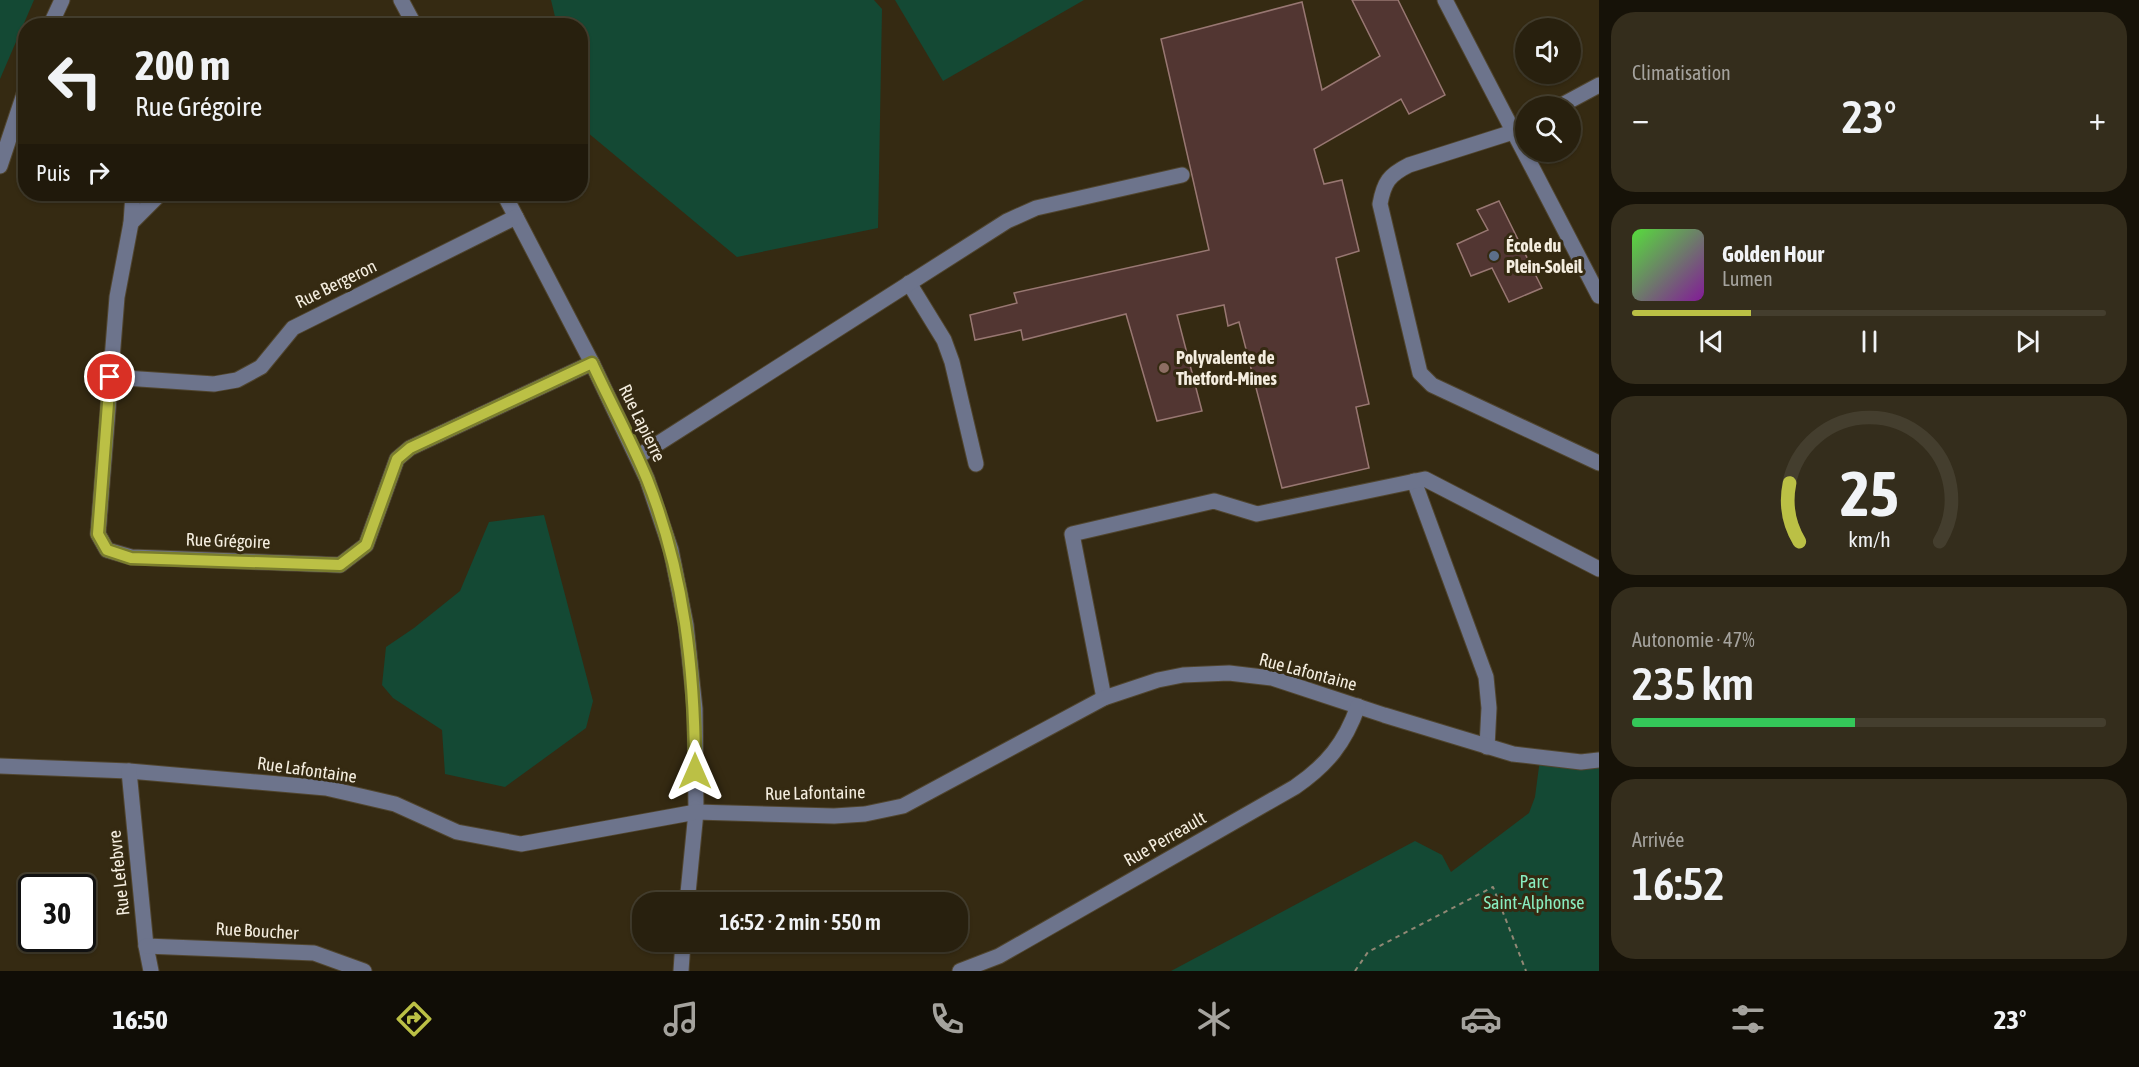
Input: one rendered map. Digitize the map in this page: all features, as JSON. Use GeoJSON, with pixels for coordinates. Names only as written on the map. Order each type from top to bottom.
{"type":"FeatureCollection","features":[{"type":"Feature","properties":{"kind":"street"},"geometry":{"type":"LineString","coordinates":[[54,18],[62,0]]}},
{"type":"Feature","properties":{"kind":"street"},"geometry":{"type":"LineString","coordinates":[[401,0],[411,18]]}},
{"type":"Feature","properties":{"kind":"street"},"geometry":{"type":"LineString","coordinates":[[1445,0],[1515,122]]}},
{"type":"Feature","properties":{"kind":"street"},"geometry":{"type":"LineString","coordinates":[[1579,96],[1599,85]]}},
{"type":"Feature","properties":{"kind":"street"},"geometry":{"type":"LineString","coordinates":[[0,166],[18,112]]}},
{"type":"Feature","properties":{"kind":"street"},"geometry":{"type":"LineString","coordinates":[[1515,130],[1409,165],[1395,172],[1383,187],[1380,204],[1420,373],[1432,385],[1599,463]]}},
{"type":"Feature","properties":{"kind":"street"},"geometry":{"type":"LineString","coordinates":[[1535,162],[1599,296]]}},
{"type":"Feature","properties":{"kind":"street"},"geometry":{"type":"LineString","coordinates":[[637,457],[1007,221],[1036,208],[1182,175]]}},
{"type":"Feature","properties":{"kind":"street","name":"Rue Grégoire"},"geometry":{"type":"LineString","coordinates":[[132,201],[117,297],[98,534],[107,550],[131,558],[340,565],[366,545],[397,459],[410,448],[592,363]]}},
{"type":"Feature","properties":{"kind":"street"},"geometry":{"type":"LineString","coordinates":[[130,223],[153,201]]}},
{"type":"Feature","properties":{"kind":"street","name":"Rue Lapierre"},"geometry":{"type":"LineString","coordinates":[[508,201],[592,363],[647,478],[671,550],[686,625],[695,709],[696,812],[688,892]]}},
{"type":"Feature","properties":{"kind":"street","name":"Rue Bergeron"},"geometry":{"type":"LineString","coordinates":[[110,377],[213,384],[237,380],[261,367],[293,328],[516,217]]}},
{"type":"Feature","properties":{"kind":"street"},"geometry":{"type":"LineString","coordinates":[[909,283],[944,340],[952,362],[976,464]]}},
{"type":"Feature","properties":{"kind":"street"},"geometry":{"type":"LineString","coordinates":[[1104,698],[1072,534],[1214,501],[1257,514],[1425,479],[1599,568]]}},
{"type":"Feature","properties":{"kind":"street"},"geometry":{"type":"LineString","coordinates":[[1414,482],[1486,677],[1489,708],[1487,747]]}},
{"type":"Feature","properties":{"kind":"street","name":"Rue Lafontaine"},"geometry":{"type":"LineString","coordinates":[[0,766],[129,771],[326,788],[396,804],[457,832],[521,844],[696,812],[834,816],[865,814],[903,806],[1104,698],[1175,677],[1229,673],[1272,678],[1513,754],[1540,759],[1581,762],[1599,760]]}},
{"type":"Feature","properties":{"kind":"street","name":"Rue Perreault"},"geometry":{"type":"LineString","coordinates":[[960,971],[999,956],[1295,787],[1318,771],[1336,750],[1352,724],[1358,706]]}},
{"type":"Feature","properties":{"kind":"street","name":"Rue Lefebvre"},"geometry":{"type":"LineString","coordinates":[[129,771],[146,946],[151,971]]}},
{"type":"Feature","properties":{"kind":"street","name":"Rue Boucher"},"geometry":{"type":"LineString","coordinates":[[146,946],[314,953],[360,970]]}},
{"type":"Feature","properties":{"kind":"street"},"geometry":{"type":"LineString","coordinates":[[681,971],[682,952]]}},
{"type":"Feature","properties":{"kind":"path"},"geometry":{"type":"LineString","coordinates":[[1355,971],[1368,952],[1493,887],[1526,971]]}},
{"type":"Feature","properties":{"kind":"green space"},"geometry":{"type":"Polygon","coordinates":[[[0,0],[34,0],[26,18],[18,18],[18,37],[0,79],[0,0]]]}},
{"type":"Feature","properties":{"kind":"green space"},"geometry":{"type":"Polygon","coordinates":[[[551,0],[874,0],[882,9],[878,228],[737,257],[588,133],[588,18],[555,18],[551,0]]]}},
{"type":"Feature","properties":{"kind":"green space"},"geometry":{"type":"Polygon","coordinates":[[[895,0],[1084,0],[943,81],[895,0]]]}},
{"type":"Feature","properties":{"kind":"green space"},"geometry":{"type":"Polygon","coordinates":[[[544,515],[593,701],[586,728],[505,787],[445,774],[442,730],[393,698],[382,685],[386,647],[460,591],[489,522],[544,515]]]}},
{"type":"Feature","properties":{"kind":"green space","name":"Parc Saint-Alphonse"},"geometry":{"type":"Polygon","coordinates":[[[1540,759],[1599,760],[1599,971],[1171,971],[1415,841],[1442,855],[1451,872],[1529,813],[1535,797],[1540,759]]]}},
{"type":"Feature","properties":{"kind":"building","name":"Polyvalente de Thetford-Mines"},"geometry":{"type":"Polygon","coordinates":[[[1352,0],[1398,0],[1445,95],[1409,114],[1401,99],[1314,149],[1324,184],[1342,180],[1359,251],[1336,258],[1369,404],[1356,407],[1369,468],[1282,488],[1239,322],[1228,326],[1224,305],[1177,315],[1202,411],[1157,421],[1126,314],[1023,340],[1021,330],[975,340],[970,315],[1017,303],[1014,293],[1209,250],[1161,39],[1302,2],[1322,90],[1380,56],[1352,0]]]}},
{"type":"Feature","properties":{"kind":"building","name":"École du Plein-Soleil"},"geometry":{"type":"Polygon","coordinates":[[[1499,201],[1542,288],[1509,302],[1492,268],[1471,276],[1457,244],[1488,230],[1477,210],[1499,201]]]}},
{"type":"Feature","properties":{"kind":"place","name":"École du Plein-Soleil"},"geometry":{"type":"Point","coordinates":[1494,256]}},
{"type":"Feature","properties":{"kind":"place","name":"Polyvalente de Thetford-Mines"},"geometry":{"type":"Point","coordinates":[1164,368]}},
{"type":"Feature","properties":{"kind":"route"},"geometry":{"type":"LineString","coordinates":[[110,377],[98,534],[107,550],[131,558],[340,565],[366,545],[397,459],[410,448],[592,363],[647,478],[671,550],[686,625],[695,709],[695,771]]}}]}
